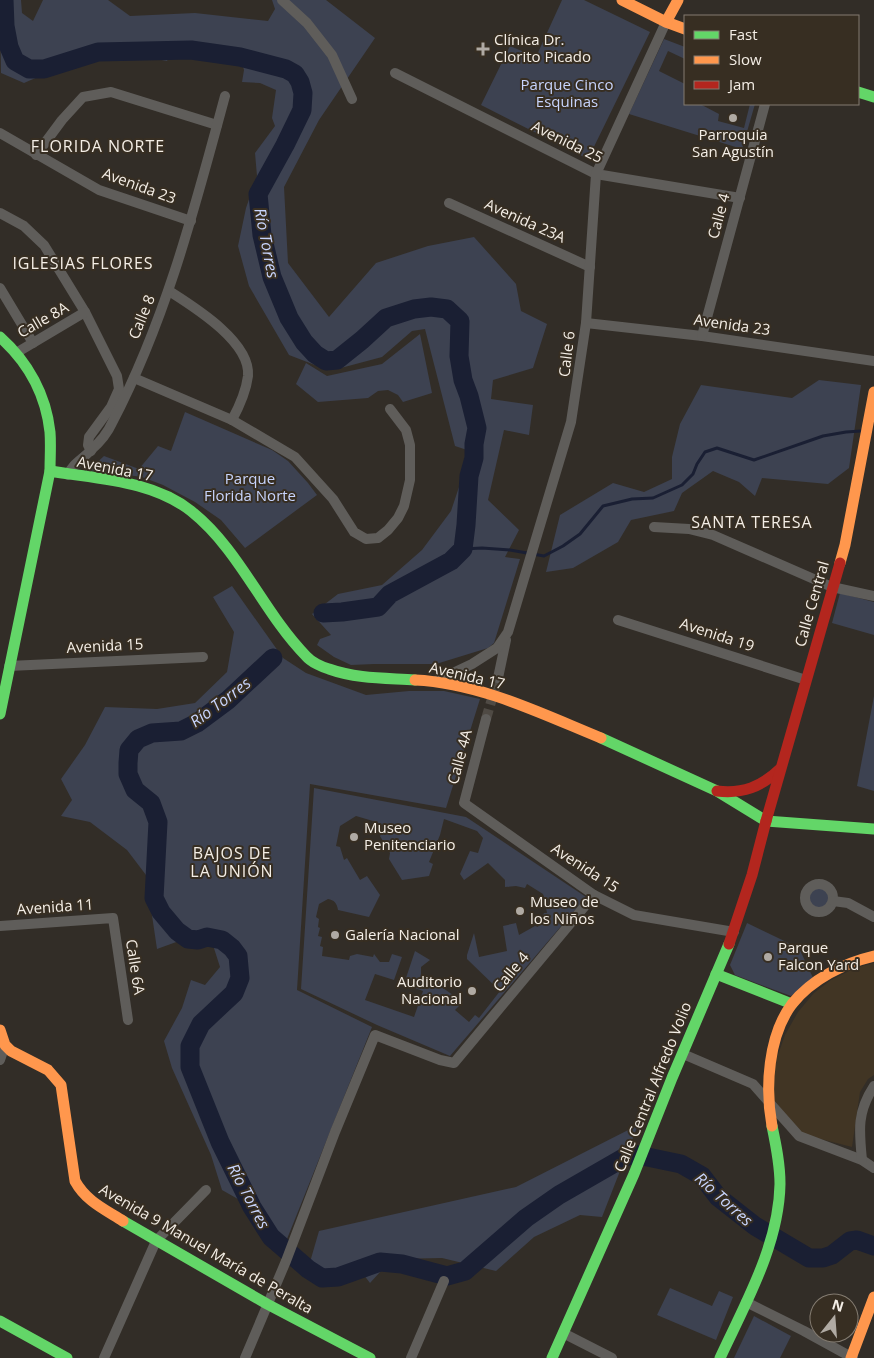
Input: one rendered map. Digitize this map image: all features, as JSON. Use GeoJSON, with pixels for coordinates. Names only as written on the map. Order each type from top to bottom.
{"type":"FeatureCollection","features":[{"type":"Feature","properties":{"kind":"street"},"geometry":{"type":"LineString","coordinates":[[282,0],[307,23],[332,55],[352,99]]}},
{"type":"Feature","properties":{"kind":"street"},"geometry":{"type":"LineString","coordinates":[[622,0],[666,22],[684,29]]}},
{"type":"Feature","properties":{"kind":"street","name":"Calle 6"},"geometry":{"type":"LineString","coordinates":[[436,681],[472,664],[498,648],[508,632],[571,422],[586,323],[596,174],[678,0]]}},
{"type":"Feature","properties":{"kind":"street","name":"Avenida 25"},"geometry":{"type":"LineString","coordinates":[[394,73],[596,174],[740,198]]}},
{"type":"Feature","properties":{"kind":"street"},"geometry":{"type":"LineString","coordinates":[[36,155],[62,120],[83,97],[111,92],[217,125]]}},
{"type":"Feature","properties":{"kind":"street"},"geometry":{"type":"LineString","coordinates":[[859,92],[874,97]]}},
{"type":"Feature","properties":{"kind":"street","name":"Calle 8"},"geometry":{"type":"LineString","coordinates":[[68,474],[74,465],[91,451],[111,426],[134,378],[169,291],[191,221],[225,96]]}},
{"type":"Feature","properties":{"kind":"street","name":"Calle 4"},"geometry":{"type":"LineString","coordinates":[[702,336],[764,105]]}},
{"type":"Feature","properties":{"kind":"street","name":"Avenida 23"},"geometry":{"type":"LineString","coordinates":[[0,133],[99,190],[191,221]]}},
{"type":"Feature","properties":{"kind":"street","name":"Avenida 23A"},"geometry":{"type":"LineString","coordinates":[[449,203],[590,267]]}},
{"type":"Feature","properties":{"kind":"street"},"geometry":{"type":"LineString","coordinates":[[0,213],[24,226],[44,245],[85,312],[117,376],[119,389],[111,407],[89,437],[88,445],[91,451]]}},
{"type":"Feature","properties":{"kind":"street"},"geometry":{"type":"LineString","coordinates":[[0,288],[33,343]]}},
{"type":"Feature","properties":{"kind":"street"},"geometry":{"type":"LineString","coordinates":[[169,291],[194,307],[233,340],[245,357],[248,375],[242,400],[232,420]]}},
{"type":"Feature","properties":{"kind":"street","name":"Calle 8A"},"geometry":{"type":"LineString","coordinates":[[16,353],[85,312]]}},
{"type":"Feature","properties":{"kind":"street","name":"Avenida 23"},"geometry":{"type":"LineString","coordinates":[[586,323],[702,336],[874,361]]}},
{"type":"Feature","properties":{"kind":"street"},"geometry":{"type":"LineString","coordinates":[[0,336],[16,353],[33,378],[47,413],[50,432],[50,471],[0,714]]}},
{"type":"Feature","properties":{"kind":"street"},"geometry":{"type":"LineString","coordinates":[[134,378],[232,420],[295,457],[333,500],[354,532],[366,539],[378,538],[398,518],[404,506],[410,480],[410,446],[406,430],[390,409]]}},
{"type":"Feature","properties":{"kind":"street","name":"Calle Central"},"geometry":{"type":"LineString","coordinates":[[766,821],[844,545],[874,392]]}},
{"type":"Feature","properties":{"kind":"street","name":"Avenida 17"},"geometry":{"type":"LineString","coordinates":[[50,471],[140,486],[169,497],[190,510],[212,530],[307,658],[328,669],[354,676],[436,681],[500,697],[617,744],[717,791],[766,821],[874,829]]}},
{"type":"Feature","properties":{"kind":"street"},"geometry":{"type":"LineString","coordinates":[[654,527],[689,529],[713,536],[832,587],[874,596]]}},
{"type":"Feature","properties":{"kind":"street","name":"Avenida 19"},"geometry":{"type":"LineString","coordinates":[[618,620],[806,680]]}},
{"type":"Feature","properties":{"kind":"street"},"geometry":{"type":"LineString","coordinates":[[498,678],[508,632]]}},
{"type":"Feature","properties":{"kind":"street","name":"Avenida 15"},"geometry":{"type":"LineString","coordinates":[[9,666],[203,657]]}},
{"type":"Feature","properties":{"kind":"street","name":"Calle 4A"},"geometry":{"type":"LineString","coordinates":[[464,803],[486,719]]}},
{"type":"Feature","properties":{"kind":"street"},"geometry":{"type":"LineString","coordinates":[[717,791],[745,792],[758,787],[780,769]]}},
{"type":"Feature","properties":{"kind":"street","name":"Avenida 15"},"geometry":{"type":"LineString","coordinates":[[464,803],[594,895],[634,915],[734,932]]}},
{"type":"Feature","properties":{"kind":"street","name":"Calle Central Alfredo Volio"},"geometry":{"type":"LineString","coordinates":[[552,1358],[646,1146],[734,932],[752,875],[766,821]]}},
{"type":"Feature","properties":{"kind":"street","name":"Calle 4"},"geometry":{"type":"LineString","coordinates":[[267,1304],[286,1261],[375,1035],[454,1063],[594,895]]}},
{"type":"Feature","properties":{"kind":"street"},"geometry":{"type":"LineString","coordinates":[[833,901],[848,903],[874,917]]}},
{"type":"Feature","properties":{"kind":"street","name":"Avenida 11"},"geometry":{"type":"LineString","coordinates":[[0,926],[113,918]]}},
{"type":"Feature","properties":{"kind":"street","name":"Calle 6A"},"geometry":{"type":"LineString","coordinates":[[113,918],[128,1020]]}},
{"type":"Feature","properties":{"kind":"street"},"geometry":{"type":"LineString","coordinates":[[720,1358],[769,1246],[776,1218],[781,1182],[779,1153],[768,1100],[769,1069],[782,1023],[792,1004],[813,985],[838,968],[874,956]]}},
{"type":"Feature","properties":{"kind":"street"},"geometry":{"type":"LineString","coordinates":[[716,974],[792,1004]]}},
{"type":"Feature","properties":{"kind":"street"},"geometry":{"type":"LineString","coordinates":[[0,1030],[5,1045],[0,1060]]}},
{"type":"Feature","properties":{"kind":"street","name":"Avenida 9 Manuel María de Peralta"},"geometry":{"type":"LineString","coordinates":[[5,1045],[12,1051],[48,1069],[56,1076],[61,1086],[75,1181],[81,1192],[96,1205],[267,1304],[370,1358]]}},
{"type":"Feature","properties":{"kind":"street"},"geometry":{"type":"LineString","coordinates":[[683,1054],[753,1084],[798,1136],[862,1160],[874,1168]]}},
{"type":"Feature","properties":{"kind":"street"},"geometry":{"type":"LineString","coordinates":[[862,1160],[860,1120],[864,1102],[874,1086]]}},
{"type":"Feature","properties":{"kind":"street"},"geometry":{"type":"LineString","coordinates":[[862,1160],[874,1158]]}},
{"type":"Feature","properties":{"kind":"street"},"geometry":{"type":"LineString","coordinates":[[104,1358],[156,1241],[206,1190]]}},
{"type":"Feature","properties":{"kind":"street"},"geometry":{"type":"LineString","coordinates":[[411,1358],[444,1281]]}},
{"type":"Feature","properties":{"kind":"street"},"geometry":{"type":"LineString","coordinates":[[746,1302],[804,1330],[852,1358],[874,1297]]}},
{"type":"Feature","properties":{"kind":"street"},"geometry":{"type":"LineString","coordinates":[[245,1358],[267,1304]]}},
{"type":"Feature","properties":{"kind":"street"},"geometry":{"type":"LineString","coordinates":[[0,1321],[67,1358]]}},
{"type":"Feature","properties":{"kind":"street"},"geometry":{"type":"LineString","coordinates":[[563,1333],[612,1358]]}},
{"type":"Feature","properties":{"kind":"shaded area"},"geometry":{"type":"Polygon","coordinates":[[[874,963],[874,1075],[868,1079],[860,1092],[852,1147],[801,1134],[773,1099],[775,1063],[785,1035],[798,1012],[814,993],[831,980],[855,968],[874,963]]]}},
{"type":"Feature","properties":{"kind":"green space"},"geometry":{"type":"Polygon","coordinates":[[[0,0],[21,0],[22,13],[33,21],[43,0],[108,0],[130,16],[195,13],[268,21],[275,9],[272,0],[326,0],[375,38],[319,120],[284,187],[288,263],[329,317],[376,263],[428,246],[474,237],[516,284],[521,311],[547,324],[533,368],[493,380],[491,399],[533,405],[529,435],[504,430],[488,500],[519,530],[505,557],[520,559],[494,643],[488,648],[436,664],[351,665],[334,657],[317,645],[320,639],[331,635],[312,614],[338,594],[382,585],[422,550],[451,511],[460,484],[465,477],[470,451],[455,446],[425,329],[412,331],[382,357],[337,369],[315,365],[289,355],[249,286],[238,246],[246,208],[257,176],[255,153],[275,126],[272,118],[276,90],[260,83],[242,82],[244,70],[239,53],[217,49],[195,55],[174,45],[167,61],[102,49],[24,83],[1,73],[0,0]]]}},
{"type":"Feature","properties":{"kind":"green space","name":"Parque Cinco Esquinas"},"geometry":{"type":"Polygon","coordinates":[[[562,0],[584,0],[650,32],[588,159],[481,105],[510,46],[536,57],[562,0]]]}},
{"type":"Feature","properties":{"kind":"green space"},"geometry":{"type":"Polygon","coordinates":[[[664,39],[684,47],[684,59],[668,51],[659,71],[684,84],[684,105],[702,105],[719,114],[718,121],[744,128],[750,105],[755,105],[742,149],[629,114],[664,39]]]}},
{"type":"Feature","properties":{"kind":"green space"},"geometry":{"type":"Polygon","coordinates":[[[420,334],[432,393],[403,402],[398,395],[388,390],[378,391],[368,398],[318,402],[296,384],[306,363],[327,376],[382,364],[420,334]]]}},
{"type":"Feature","properties":{"kind":"green space"},"geometry":{"type":"Polygon","coordinates":[[[819,380],[861,385],[849,468],[828,484],[762,478],[755,496],[739,482],[713,471],[682,493],[674,511],[631,520],[618,542],[573,568],[546,572],[560,515],[613,483],[644,492],[672,479],[672,457],[680,424],[701,385],[792,398],[819,380]]]}},
{"type":"Feature","properties":{"kind":"green space","name":"Parque Florida Norte"},"geometry":{"type":"Polygon","coordinates":[[[185,412],[272,450],[288,461],[317,495],[245,548],[221,520],[195,502],[163,485],[142,477],[89,470],[104,456],[139,469],[158,446],[171,451],[185,412]]]}},
{"type":"Feature","properties":{"kind":"green space"},"geometry":{"type":"Polygon","coordinates":[[[232,586],[283,658],[306,673],[366,695],[409,691],[444,691],[480,699],[446,808],[310,784],[297,990],[372,1027],[287,1239],[285,1249],[271,1237],[252,1207],[222,1190],[211,1155],[172,1068],[164,1041],[182,1008],[191,980],[205,985],[220,967],[212,942],[201,933],[157,949],[146,875],[127,850],[90,822],[61,816],[72,800],[61,779],[85,745],[105,707],[157,709],[195,703],[227,672],[234,632],[213,597],[232,586]]]}},
{"type":"Feature","properties":{"kind":"green space"},"geometry":{"type":"Polygon","coordinates":[[[840,593],[874,602],[874,635],[832,623],[840,593]]]}},
{"type":"Feature","properties":{"kind":"green space"},"geometry":{"type":"Polygon","coordinates":[[[874,696],[874,791],[857,786],[874,696]]]}},
{"type":"Feature","properties":{"kind":"green space"},"geometry":{"type":"Polygon","coordinates":[[[314,788],[466,817],[586,897],[450,1056],[377,1025],[301,989],[314,788]],[[356,816],[340,826],[336,846],[340,847],[344,860],[347,858],[360,880],[367,876],[380,895],[369,917],[338,910],[334,901],[330,899],[319,904],[316,917],[319,919],[318,927],[320,928],[318,936],[322,937],[320,946],[323,947],[322,956],[349,960],[350,956],[357,954],[373,957],[374,954],[380,962],[389,962],[392,954],[402,957],[394,980],[375,974],[365,1000],[414,1017],[423,991],[404,984],[415,951],[430,960],[421,967],[423,981],[433,983],[438,980],[440,986],[463,1002],[455,1010],[469,1022],[475,1015],[479,1018],[500,991],[467,959],[474,933],[479,957],[507,951],[503,926],[516,923],[519,935],[535,926],[538,927],[544,913],[547,913],[543,894],[527,884],[525,888],[516,886],[505,887],[505,880],[488,863],[464,880],[460,874],[470,851],[478,853],[483,838],[477,831],[444,819],[429,862],[433,864],[429,876],[402,880],[389,859],[390,853],[380,836],[382,833],[372,824],[373,821],[356,816]]]}},
{"type":"Feature","properties":{"kind":"green space"},"geometry":{"type":"Polygon","coordinates":[[[819,888],[826,891],[829,898],[826,905],[819,908],[812,905],[809,898],[812,891],[819,888]]]}},
{"type":"Feature","properties":{"kind":"green space","name":"Parque Falcon Yard"},"geometry":{"type":"Polygon","coordinates":[[[747,923],[799,948],[814,980],[791,996],[735,975],[730,965],[747,923]]]}},
{"type":"Feature","properties":{"kind":"green space"},"geometry":{"type":"Polygon","coordinates":[[[638,1125],[602,1217],[580,1215],[534,1237],[496,1271],[442,1258],[392,1259],[370,1283],[360,1270],[338,1277],[322,1278],[308,1269],[319,1231],[516,1187],[638,1125]]]}},
{"type":"Feature","properties":{"kind":"green space"},"geometry":{"type":"Polygon","coordinates":[[[670,1288],[712,1306],[719,1291],[733,1297],[716,1340],[657,1315],[670,1288]]]}},
{"type":"Feature","properties":{"kind":"green space"},"geometry":{"type":"Polygon","coordinates":[[[754,1316],[791,1336],[780,1358],[734,1358],[754,1316]]]}},
{"type":"Feature","properties":{"kind":"waterway","name":"Río Torres"},"geometry":{"type":"LineString","coordinates":[[4,0],[5,26],[9,47],[15,61],[29,69],[44,69],[98,52],[191,50],[240,57],[286,69],[295,74],[300,82],[303,93],[302,110],[258,194],[262,235],[272,277],[289,318],[304,342],[315,354],[326,361],[337,360],[386,318],[414,309],[431,307],[447,309],[460,321],[459,356],[463,380],[477,428],[474,458],[469,476],[463,549],[451,561],[390,594],[378,607],[323,613]]}},
{"type":"Feature","properties":{"kind":"waterway"},"geometry":{"type":"LineString","coordinates":[[463,549],[510,550],[544,556],[580,534],[603,506],[632,499],[653,498],[682,485],[693,474],[705,452],[717,448],[754,460],[823,436],[861,431]]}},
{"type":"Feature","properties":{"kind":"waterway","name":"Río Torres"},"geometry":{"type":"LineString","coordinates":[[273,658],[228,700],[197,723],[181,731],[152,733],[138,739],[129,750],[128,763],[128,774],[135,790],[151,803],[158,822],[154,898],[161,912],[177,931],[188,939],[198,940],[207,937],[222,940],[238,956],[240,978],[234,993],[201,1024],[190,1046],[190,1067],[220,1142],[252,1207],[271,1237],[308,1269],[322,1278],[338,1277],[380,1262],[402,1264],[447,1276],[465,1271],[526,1218],[559,1195],[633,1154],[681,1164],[702,1176],[718,1197],[755,1226],[809,1258],[823,1258],[832,1255],[850,1241],[857,1240],[874,1246]]}},
{"type":"Feature","properties":{"kind":"tunnel"},"geometry":{"type":"LineString","coordinates":[[486,719],[498,678]]}},
{"type":"Feature","properties":{"kind":"traffic: fast"},"geometry":{"type":"LineString","coordinates":[[859,92],[874,97]]}},
{"type":"Feature","properties":{"kind":"traffic: fast"},"geometry":{"type":"LineString","coordinates":[[0,337],[19,357],[34,380],[40,392],[50,432],[50,471],[0,714]]}},
{"type":"Feature","properties":{"kind":"traffic: fast"},"geometry":{"type":"LineString","coordinates":[[50,471],[123,482],[159,493],[176,501],[191,511],[224,544],[291,639],[311,660],[326,668],[350,675],[415,680]]}},
{"type":"Feature","properties":{"kind":"traffic: fast"},"geometry":{"type":"LineString","coordinates":[[601,738],[717,791],[766,821],[874,829]]}},
{"type":"Feature","properties":{"kind":"traffic: fast"},"geometry":{"type":"LineString","coordinates":[[552,1358],[634,1174],[672,1078],[729,944]]}},
{"type":"Feature","properties":{"kind":"traffic: fast"},"geometry":{"type":"LineString","coordinates":[[716,974],[792,1004]]}},
{"type":"Feature","properties":{"kind":"traffic: fast"},"geometry":{"type":"LineString","coordinates":[[720,1358],[759,1274],[774,1229],[780,1184],[779,1162],[772,1126]]}},
{"type":"Feature","properties":{"kind":"traffic: fast"},"geometry":{"type":"LineString","coordinates":[[123,1221],[267,1304],[370,1358]]}},
{"type":"Feature","properties":{"kind":"traffic: fast"},"geometry":{"type":"LineString","coordinates":[[0,1321],[67,1358]]}},
{"type":"Feature","properties":{"kind":"traffic: slow"},"geometry":{"type":"LineString","coordinates":[[622,0],[666,22],[684,29]]}},
{"type":"Feature","properties":{"kind":"traffic: slow"},"geometry":{"type":"LineString","coordinates":[[666,22],[678,0]]}},
{"type":"Feature","properties":{"kind":"traffic: slow"},"geometry":{"type":"LineString","coordinates":[[840,563],[874,392]]}},
{"type":"Feature","properties":{"kind":"traffic: slow"},"geometry":{"type":"LineString","coordinates":[[415,680],[439,682],[487,693],[601,738]]}},
{"type":"Feature","properties":{"kind":"traffic: slow"},"geometry":{"type":"LineString","coordinates":[[772,1126],[769,1095],[770,1063],[773,1047],[784,1017],[800,995],[829,973],[851,963],[874,956]]}},
{"type":"Feature","properties":{"kind":"traffic: slow"},"geometry":{"type":"LineString","coordinates":[[0,1030],[5,1045],[11,1051],[48,1070],[61,1085],[75,1181],[84,1194],[123,1221]]}},
{"type":"Feature","properties":{"kind":"traffic: slow"},"geometry":{"type":"LineString","coordinates":[[851,1358],[874,1297]]}},
{"type":"Feature","properties":{"kind":"traffic: jam"},"geometry":{"type":"LineString","coordinates":[[766,821],[840,563]]}},
{"type":"Feature","properties":{"kind":"traffic: jam"},"geometry":{"type":"LineString","coordinates":[[717,791],[726,792],[751,788],[759,785],[780,769]]}},
{"type":"Feature","properties":{"kind":"traffic: jam"},"geometry":{"type":"LineString","coordinates":[[729,944],[752,875],[766,821]]}},
{"type":"Feature","properties":{"kind":"place","name":"Clínica Dr. Clorito Picado"},"geometry":{"type":"Point","coordinates":[483,49]}},
{"type":"Feature","properties":{"kind":"place","name":"Parroquia San Agustín"},"geometry":{"type":"Point","coordinates":[733,118]}},
{"type":"Feature","properties":{"kind":"place","name":"Museo Penitenciario"},"geometry":{"type":"Point","coordinates":[354,837]}},
{"type":"Feature","properties":{"kind":"place","name":"Museo de los Niños"},"geometry":{"type":"Point","coordinates":[520,911]}},
{"type":"Feature","properties":{"kind":"place","name":"Galería Nacional"},"geometry":{"type":"Point","coordinates":[335,935]}},
{"type":"Feature","properties":{"kind":"place","name":"Parque Falcon Yard"},"geometry":{"type":"Point","coordinates":[768,957]}},
{"type":"Feature","properties":{"kind":"place","name":"Auditorio Nacional"},"geometry":{"type":"Point","coordinates":[472,991]}},
{"type":"Feature","properties":{"kind":"district","name":"FLORIDA NORTE"},"geometry":{"type":"Point","coordinates":[98,146]}},
{"type":"Feature","properties":{"kind":"district","name":"IGLESIAS FLORES"},"geometry":{"type":"Point","coordinates":[83,263]}},
{"type":"Feature","properties":{"kind":"district","name":"SANTA TERESA"},"geometry":{"type":"Point","coordinates":[752,522]}},
{"type":"Feature","properties":{"kind":"district","name":"BAJOS DE LA UNIÓN"},"geometry":{"type":"Point","coordinates":[232,862]}}]}
